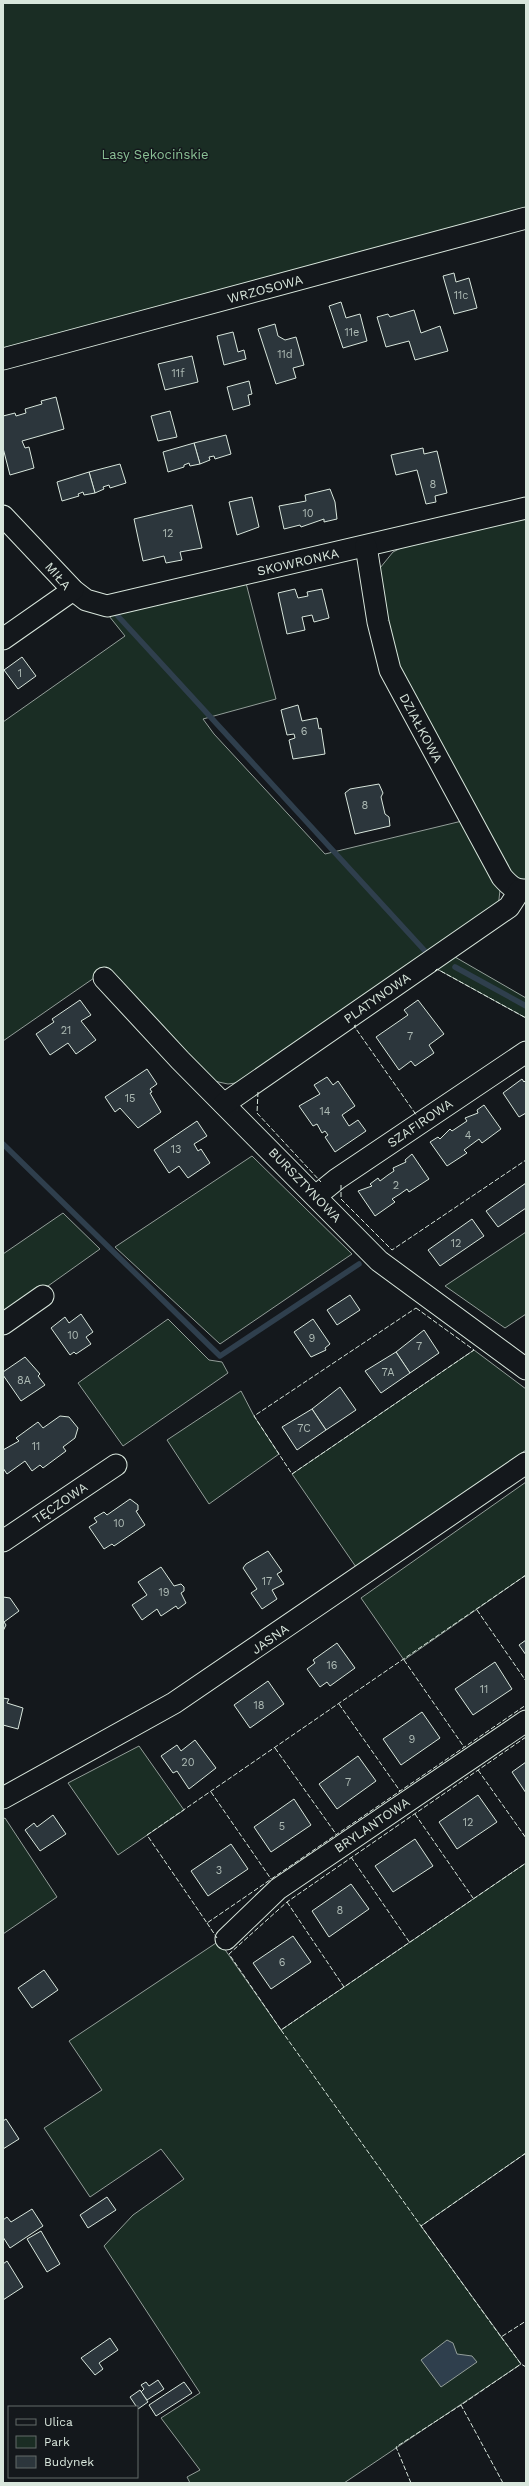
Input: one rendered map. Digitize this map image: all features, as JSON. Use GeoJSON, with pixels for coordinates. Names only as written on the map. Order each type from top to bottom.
{"type":"FeatureCollection","features":[{"type":"Feature","properties":{"kind":"street","name":"WRZOSOWA"},"geometry":{"type":"LineString","coordinates":[[3,359],[526,218]]}},
{"type":"Feature","properties":{"kind":"street","name":"SKOWRONKA"},"geometry":{"type":"LineString","coordinates":[[73,590],[86,600],[107,606],[526,508]]}},
{"type":"Feature","properties":{"kind":"street","name":"MIŁA"},"geometry":{"type":"LineString","coordinates":[[3,516],[73,590],[3,640]]}},
{"type":"Feature","properties":{"kind":"street","name":"DZIAŁKOWA"},"geometry":{"type":"LineString","coordinates":[[366,546],[378,622],[390,670],[502,877],[510,886],[523,890]]}},
{"type":"Feature","properties":{"kind":"street","name":"PLATYNOWA"},"geometry":{"type":"LineString","coordinates":[[224,1104],[509,907],[523,890]]}},
{"type":"Feature","properties":{"kind":"street","name":"BURSZTYNOWA"},"geometry":{"type":"LineString","coordinates":[[104,978],[224,1104],[388,1268],[526,1369]]}},
{"type":"Feature","properties":{"kind":"street","name":"SZAFIROWA"},"geometry":{"type":"LineString","coordinates":[[316,1196],[338,1179],[526,1052]]}},
{"type":"Feature","properties":{"kind":"street"},"geometry":{"type":"LineString","coordinates":[[3,1324],[43,1296]]}},
{"type":"Feature","properties":{"kind":"street","name":"JASNA"},"geometry":{"type":"LineString","coordinates":[[3,1798],[174,1703],[526,1463]]}},
{"type":"Feature","properties":{"kind":"street","name":"TĘCZOWA"},"geometry":{"type":"LineString","coordinates":[[3,1541],[116,1465]]}},
{"type":"Feature","properties":{"kind":"street","name":"BRYLANTOWA"},"geometry":{"type":"LineString","coordinates":[[226,1938],[278,1889],[526,1721]]}},
{"type":"Feature","properties":{"kind":"green space","name":"Lasy Sękocińskie"},"geometry":{"type":"Polygon","coordinates":[[[3,3],[526,3],[526,210],[3,351],[3,3]]]}},
{"type":"Feature","properties":{"kind":"green space"},"geometry":{"type":"Polygon","coordinates":[[[526,513],[526,883],[515,881],[401,673],[380,587],[380,568],[393,552],[413,542],[526,513]]]}},
{"type":"Feature","properties":{"kind":"green space"},"geometry":{"type":"Polygon","coordinates":[[[246,583],[276,699],[203,719],[214,734],[325,854],[462,821],[500,890],[498,908],[243,1082],[228,1084],[214,1081],[107,969],[3,1041],[3,722],[125,636],[109,616],[246,583]]]}},
{"type":"Feature","properties":{"kind":"green space"},"geometry":{"type":"Polygon","coordinates":[[[455,957],[526,998],[526,1018],[437,969],[455,957]]]}},
{"type":"Feature","properties":{"kind":"green space"},"geometry":{"type":"Polygon","coordinates":[[[252,1156],[352,1254],[220,1344],[115,1247],[252,1156]]]}},
{"type":"Feature","properties":{"kind":"green space"},"geometry":{"type":"Polygon","coordinates":[[[63,1213],[100,1249],[3,1318],[3,1254],[63,1213]]]}},
{"type":"Feature","properties":{"kind":"green space"},"geometry":{"type":"Polygon","coordinates":[[[526,1232],[526,1314],[505,1328],[445,1286],[526,1232]]]}},
{"type":"Feature","properties":{"kind":"green space"},"geometry":{"type":"Polygon","coordinates":[[[168,1319],[209,1360],[222,1362],[228,1373],[123,1446],[78,1383],[168,1319]]]}},
{"type":"Feature","properties":{"kind":"green space"},"geometry":{"type":"Polygon","coordinates":[[[474,1350],[526,1389],[526,1450],[356,1567],[292,1474],[474,1350]]]}},
{"type":"Feature","properties":{"kind":"green space"},"geometry":{"type":"Polygon","coordinates":[[[241,1391],[254,1416],[279,1454],[209,1504],[167,1440],[241,1391]]]}},
{"type":"Feature","properties":{"kind":"green space"},"geometry":{"type":"Polygon","coordinates":[[[526,1482],[526,1575],[404,1660],[361,1598],[526,1482]]]}},
{"type":"Feature","properties":{"kind":"green space"},"geometry":{"type":"Polygon","coordinates":[[[139,1746],[184,1810],[118,1855],[68,1783],[139,1746]]]}},
{"type":"Feature","properties":{"kind":"green space"},"geometry":{"type":"Polygon","coordinates":[[[5,1818],[57,1897],[3,1934],[3,1819],[5,1818]]]}},
{"type":"Feature","properties":{"kind":"green space"},"geometry":{"type":"Polygon","coordinates":[[[526,1863],[526,2153],[421,2226],[521,2364],[344,2483],[190,2483],[187,2477],[200,2470],[161,2418],[200,2393],[104,2246],[133,2215],[184,2179],[161,2149],[90,2197],[44,2128],[102,2090],[69,2041],[219,1941],[281,2030],[526,1863]]]}},
{"type":"Feature","properties":{"kind":"water"},"geometry":{"type":"Polygon","coordinates":[[[447,2340],[453,2343],[457,2354],[472,2356],[477,2362],[441,2387],[421,2360],[447,2340]]]}},
{"type":"Feature","properties":{"kind":"building"},"geometry":{"type":"Polygon","coordinates":[[[454,273],[456,282],[469,278],[477,308],[454,314],[443,276],[454,273]]]}},
{"type":"Feature","properties":{"kind":"building"},"geometry":{"type":"Polygon","coordinates":[[[341,302],[346,318],[360,314],[367,341],[343,348],[329,306],[341,302]]]}},
{"type":"Feature","properties":{"kind":"building"},"geometry":{"type":"Polygon","coordinates":[[[414,310],[421,333],[440,326],[448,351],[415,360],[409,341],[386,347],[377,317],[388,314],[390,317],[414,310]]]}},
{"type":"Feature","properties":{"kind":"building"},"geometry":{"type":"Polygon","coordinates":[[[275,324],[278,336],[285,340],[296,337],[304,365],[293,368],[296,378],[276,384],[258,329],[275,324]]]}},
{"type":"Feature","properties":{"kind":"building"},"geometry":{"type":"Polygon","coordinates":[[[233,332],[238,352],[244,350],[246,359],[224,365],[217,336],[233,332]]]}},
{"type":"Feature","properties":{"kind":"building"},"geometry":{"type":"Polygon","coordinates":[[[192,356],[198,382],[165,390],[158,364],[192,356]]]}},
{"type":"Feature","properties":{"kind":"building"},"geometry":{"type":"Polygon","coordinates":[[[249,381],[252,394],[248,395],[250,405],[233,410],[227,387],[249,381]]]}},
{"type":"Feature","properties":{"kind":"building"},"geometry":{"type":"Polygon","coordinates":[[[56,397],[64,429],[22,441],[25,448],[29,447],[34,468],[10,475],[3,448],[3,416],[15,413],[16,416],[26,413],[25,409],[42,404],[41,401],[56,397]]]}},
{"type":"Feature","properties":{"kind":"building"},"geometry":{"type":"Polygon","coordinates":[[[170,411],[177,437],[158,441],[151,416],[170,411]]]}},
{"type":"Feature","properties":{"kind":"building"},"geometry":{"type":"Polygon","coordinates":[[[226,435],[231,454],[215,459],[214,456],[209,457],[210,460],[200,464],[194,443],[226,435]]]}},
{"type":"Feature","properties":{"kind":"building"},"geometry":{"type":"Polygon","coordinates":[[[194,443],[200,464],[190,466],[189,463],[184,465],[184,467],[168,472],[163,452],[194,443]]]}},
{"type":"Feature","properties":{"kind":"building"},"geometry":{"type":"Polygon","coordinates":[[[423,448],[424,454],[437,451],[447,493],[435,496],[436,502],[426,504],[417,470],[396,475],[391,455],[423,448]]]}},
{"type":"Feature","properties":{"kind":"building"},"geometry":{"type":"Polygon","coordinates":[[[120,464],[126,483],[110,488],[109,485],[103,487],[104,489],[95,493],[89,472],[120,464]]]}},
{"type":"Feature","properties":{"kind":"building"},"geometry":{"type":"Polygon","coordinates":[[[89,472],[95,493],[84,495],[83,492],[78,494],[79,496],[62,501],[57,482],[89,472]]]}},
{"type":"Feature","properties":{"kind":"building"},"geometry":{"type":"Polygon","coordinates":[[[330,489],[335,502],[337,519],[324,522],[324,519],[301,527],[300,525],[284,529],[279,506],[306,501],[305,495],[330,489]]]}},
{"type":"Feature","properties":{"kind":"building"},"geometry":{"type":"Polygon","coordinates":[[[252,497],[259,527],[237,535],[229,502],[252,497]]]}},
{"type":"Feature","properties":{"kind":"building"},"geometry":{"type":"Polygon","coordinates":[[[192,505],[202,548],[180,552],[182,560],[166,563],[164,556],[143,561],[134,519],[192,505]]]}},
{"type":"Feature","properties":{"kind":"building"},"geometry":{"type":"Polygon","coordinates":[[[295,589],[298,598],[308,596],[307,592],[322,589],[329,618],[314,622],[312,615],[302,617],[305,630],[287,634],[278,593],[295,589]]]}},
{"type":"Feature","properties":{"kind":"building"},"geometry":{"type":"Polygon","coordinates":[[[22,657],[36,676],[18,689],[4,670],[22,657]]]}},
{"type":"Feature","properties":{"kind":"building"},"geometry":{"type":"Polygon","coordinates":[[[298,705],[302,721],[317,718],[319,729],[321,728],[325,754],[293,759],[289,740],[295,738],[294,734],[287,735],[281,710],[298,705]]]}},
{"type":"Feature","properties":{"kind":"building"},"geometry":{"type":"Polygon","coordinates":[[[379,784],[383,793],[381,797],[385,814],[389,817],[390,826],[355,834],[345,793],[350,789],[379,784]]]}},
{"type":"Feature","properties":{"kind":"building"},"geometry":{"type":"Polygon","coordinates":[[[80,1000],[91,1015],[81,1021],[96,1040],[76,1054],[68,1043],[50,1055],[36,1034],[54,1022],[52,1019],[80,1000]]]}},
{"type":"Feature","properties":{"kind":"building"},"geometry":{"type":"Polygon","coordinates":[[[418,1000],[444,1034],[429,1045],[434,1053],[415,1066],[411,1061],[399,1070],[376,1037],[408,1015],[404,1010],[418,1000]]]}},
{"type":"Feature","properties":{"kind":"building"},"geometry":{"type":"Polygon","coordinates":[[[147,1069],[157,1084],[150,1089],[152,1092],[150,1093],[161,1112],[138,1128],[120,1108],[115,1112],[105,1097],[147,1069]]]}},
{"type":"Feature","properties":{"kind":"building"},"geometry":{"type":"Polygon","coordinates":[[[327,1077],[333,1085],[338,1081],[355,1106],[342,1115],[349,1126],[358,1120],[366,1131],[335,1152],[325,1137],[328,1135],[325,1131],[322,1133],[317,1124],[313,1126],[299,1106],[320,1094],[314,1085],[327,1077]]]}},
{"type":"Feature","properties":{"kind":"building"},"geometry":{"type":"Polygon","coordinates":[[[522,1079],[524,1082],[526,1080],[526,1113],[519,1117],[503,1093],[522,1079]]]}},
{"type":"Feature","properties":{"kind":"building"},"geometry":{"type":"Polygon","coordinates":[[[484,1105],[501,1129],[482,1143],[479,1139],[464,1150],[467,1153],[447,1166],[430,1142],[438,1137],[440,1139],[450,1129],[452,1131],[467,1121],[465,1118],[478,1113],[477,1110],[484,1105]]]}},
{"type":"Feature","properties":{"kind":"building"},"geometry":{"type":"Polygon","coordinates":[[[197,1121],[207,1136],[194,1144],[198,1151],[201,1149],[210,1163],[188,1178],[179,1166],[169,1173],[154,1150],[197,1121]]]}},
{"type":"Feature","properties":{"kind":"building"},"geometry":{"type":"Polygon","coordinates":[[[412,1154],[429,1179],[409,1192],[407,1189],[392,1199],[395,1202],[375,1216],[358,1191],[372,1186],[370,1184],[378,1178],[380,1181],[394,1171],[393,1168],[406,1162],[405,1160],[412,1154]]]}},
{"type":"Feature","properties":{"kind":"building"},"geometry":{"type":"Polygon","coordinates":[[[526,1183],[526,1208],[498,1227],[486,1211],[526,1183]]]}},
{"type":"Feature","properties":{"kind":"building"},"geometry":{"type":"Polygon","coordinates":[[[472,1219],[484,1236],[440,1266],[428,1250],[472,1219]]]}},
{"type":"Feature","properties":{"kind":"building"},"geometry":{"type":"Polygon","coordinates":[[[350,1295],[360,1310],[337,1325],[327,1310],[350,1295]]]}},
{"type":"Feature","properties":{"kind":"building"},"geometry":{"type":"Polygon","coordinates":[[[81,1314],[93,1332],[86,1337],[91,1344],[76,1354],[74,1352],[70,1355],[51,1328],[65,1317],[69,1323],[81,1314]]]}},
{"type":"Feature","properties":{"kind":"building"},"geometry":{"type":"Polygon","coordinates":[[[313,1319],[330,1344],[325,1348],[326,1350],[311,1357],[294,1332],[313,1319]]]}},
{"type":"Feature","properties":{"kind":"building"},"geometry":{"type":"Polygon","coordinates":[[[424,1330],[439,1353],[410,1373],[396,1352],[424,1330]]]}},
{"type":"Feature","properties":{"kind":"building"},"geometry":{"type":"Polygon","coordinates":[[[396,1352],[410,1373],[381,1393],[365,1371],[396,1352]]]}},
{"type":"Feature","properties":{"kind":"building"},"geometry":{"type":"Polygon","coordinates":[[[25,1357],[40,1374],[38,1376],[45,1385],[21,1401],[3,1375],[3,1372],[25,1357]]]}},
{"type":"Feature","properties":{"kind":"building"},"geometry":{"type":"Polygon","coordinates":[[[340,1387],[356,1410],[326,1430],[312,1409],[340,1387]]]}},
{"type":"Feature","properties":{"kind":"building"},"geometry":{"type":"Polygon","coordinates":[[[312,1409],[326,1430],[297,1450],[282,1427],[312,1409]]]}},
{"type":"Feature","properties":{"kind":"building"},"geometry":{"type":"Polygon","coordinates":[[[60,1416],[69,1417],[78,1428],[75,1438],[63,1447],[66,1451],[43,1468],[40,1465],[32,1471],[25,1461],[7,1474],[3,1468],[3,1450],[19,1441],[16,1438],[38,1422],[43,1428],[60,1416]]]}},
{"type":"Feature","properties":{"kind":"building"},"geometry":{"type":"Polygon","coordinates":[[[130,1499],[138,1505],[138,1510],[136,1511],[145,1525],[114,1546],[112,1544],[104,1549],[89,1527],[97,1522],[94,1518],[104,1512],[107,1515],[130,1499]]]}},
{"type":"Feature","properties":{"kind":"building"},"geometry":{"type":"Polygon","coordinates":[[[268,1551],[282,1571],[277,1574],[284,1584],[272,1590],[277,1599],[262,1609],[251,1593],[257,1589],[243,1568],[246,1564],[268,1551]]]}},
{"type":"Feature","properties":{"kind":"building"},"geometry":{"type":"Polygon","coordinates":[[[161,1567],[174,1586],[181,1584],[184,1587],[184,1591],[181,1593],[186,1603],[178,1609],[176,1606],[161,1616],[157,1609],[142,1620],[132,1605],[147,1595],[138,1582],[161,1567]]]}},
{"type":"Feature","properties":{"kind":"building"},"geometry":{"type":"Polygon","coordinates":[[[3,1597],[10,1598],[19,1611],[4,1622],[6,1625],[3,1631],[3,1597]]]}},
{"type":"Feature","properties":{"kind":"building"},"geometry":{"type":"Polygon","coordinates":[[[526,1640],[526,1655],[519,1645],[526,1640]]]}},
{"type":"Feature","properties":{"kind":"building"},"geometry":{"type":"Polygon","coordinates":[[[337,1643],[355,1668],[330,1686],[327,1682],[320,1687],[307,1669],[315,1663],[313,1660],[337,1643]]]}},
{"type":"Feature","properties":{"kind":"building"},"geometry":{"type":"Polygon","coordinates":[[[495,1662],[512,1689],[473,1715],[455,1689],[495,1662]]]}},
{"type":"Feature","properties":{"kind":"building"},"geometry":{"type":"Polygon","coordinates":[[[268,1681],[284,1704],[250,1728],[234,1705],[268,1681]]]}},
{"type":"Feature","properties":{"kind":"building"},"geometry":{"type":"Polygon","coordinates":[[[3,1698],[9,1699],[7,1703],[23,1708],[18,1729],[3,1725],[3,1698]]]}},
{"type":"Feature","properties":{"kind":"building"},"geometry":{"type":"Polygon","coordinates":[[[422,1712],[440,1738],[401,1765],[383,1739],[422,1712]]]}},
{"type":"Feature","properties":{"kind":"building"},"geometry":{"type":"Polygon","coordinates":[[[195,1740],[216,1768],[189,1789],[177,1771],[173,1773],[161,1756],[177,1745],[181,1751],[195,1740]]]}},
{"type":"Feature","properties":{"kind":"building"},"geometry":{"type":"Polygon","coordinates":[[[358,1756],[376,1781],[337,1809],[319,1784],[358,1756]]]}},
{"type":"Feature","properties":{"kind":"building"},"geometry":{"type":"Polygon","coordinates":[[[526,1762],[526,1793],[512,1772],[526,1762]]]}},
{"type":"Feature","properties":{"kind":"building"},"geometry":{"type":"Polygon","coordinates":[[[478,1795],[497,1822],[457,1849],[439,1822],[478,1795]]]}},
{"type":"Feature","properties":{"kind":"building"},"geometry":{"type":"Polygon","coordinates":[[[294,1799],[311,1825],[271,1852],[254,1827],[294,1799]]]}},
{"type":"Feature","properties":{"kind":"building"},"geometry":{"type":"Polygon","coordinates":[[[53,1815],[66,1834],[40,1851],[25,1830],[34,1823],[37,1827],[53,1815]]]}},
{"type":"Feature","properties":{"kind":"building"},"geometry":{"type":"Polygon","coordinates":[[[415,1839],[433,1866],[393,1892],[375,1866],[415,1839]]]}},
{"type":"Feature","properties":{"kind":"building"},"geometry":{"type":"Polygon","coordinates":[[[231,1844],[248,1869],[208,1896],[191,1871],[231,1844]]]}},
{"type":"Feature","properties":{"kind":"building"},"geometry":{"type":"Polygon","coordinates":[[[351,1884],[369,1909],[329,1937],[312,1911],[351,1884]]]}},
{"type":"Feature","properties":{"kind":"building"},"geometry":{"type":"Polygon","coordinates":[[[293,1936],[311,1962],[271,1989],[253,1963],[293,1936]]]}},
{"type":"Feature","properties":{"kind":"building"},"geometry":{"type":"Polygon","coordinates":[[[44,1970],[58,1990],[32,2008],[18,1988],[44,1970]]]}},
{"type":"Feature","properties":{"kind":"building"},"geometry":{"type":"Polygon","coordinates":[[[6,2119],[19,2139],[3,2149],[3,2121],[6,2119]]]}},
{"type":"Feature","properties":{"kind":"building"},"geometry":{"type":"Polygon","coordinates":[[[107,2197],[116,2210],[88,2228],[80,2215],[107,2197]]]}},
{"type":"Feature","properties":{"kind":"building"},"geometry":{"type":"Polygon","coordinates":[[[32,2209],[43,2226],[10,2248],[3,2237],[3,2220],[7,2217],[11,2222],[32,2209]]]}},
{"type":"Feature","properties":{"kind":"building"},"geometry":{"type":"Polygon","coordinates":[[[41,2231],[60,2264],[47,2272],[27,2239],[41,2231]]]}},
{"type":"Feature","properties":{"kind":"building"},"geometry":{"type":"Polygon","coordinates":[[[7,2261],[23,2287],[3,2300],[3,2264],[7,2261]]]}},
{"type":"Feature","properties":{"kind":"building"},"geometry":{"type":"Polygon","coordinates":[[[110,2338],[118,2350],[99,2363],[103,2369],[95,2375],[81,2358],[110,2338]]]}},
{"type":"Feature","properties":{"kind":"building"},"geometry":{"type":"Polygon","coordinates":[[[158,2380],[164,2389],[147,2400],[141,2392],[144,2389],[141,2385],[146,2382],[149,2386],[158,2380]]]}},
{"type":"Feature","properties":{"kind":"building"},"geometry":{"type":"Polygon","coordinates":[[[184,2382],[192,2393],[156,2416],[149,2405],[184,2382]]]}},
{"type":"Feature","properties":{"kind":"building"},"geometry":{"type":"Polygon","coordinates":[[[140,2390],[148,2402],[138,2409],[138,2406],[136,2406],[130,2397],[140,2390]]]}},
{"type":"Feature","properties":{"kind":"waterway"},"geometry":{"type":"LineString","coordinates":[[116,614],[425,951]]}},
{"type":"Feature","properties":{"kind":"waterway"},"geometry":{"type":"LineString","coordinates":[[455,967],[526,1006]]}},
{"type":"Feature","properties":{"kind":"waterway"},"geometry":{"type":"LineString","coordinates":[[3,1144],[220,1356],[359,1264]]}},
{"type":"Feature","properties":{"kind":"fence"},"geometry":{"type":"LineString","coordinates":[[435,971],[437,969],[526,1018]]}},
{"type":"Feature","properties":{"kind":"fence"},"geometry":{"type":"LineString","coordinates":[[356,1025],[354,1026],[417,1116]]}},
{"type":"Feature","properties":{"kind":"fence"},"geometry":{"type":"LineString","coordinates":[[258,1092],[257,1113],[321,1182]]}},
{"type":"Feature","properties":{"kind":"fence"},"geometry":{"type":"LineString","coordinates":[[341,1185],[341,1199],[392,1250],[526,1160]]}},
{"type":"Feature","properties":{"kind":"fence"},"geometry":{"type":"LineString","coordinates":[[416,1308],[474,1350],[292,1474],[254,1416],[416,1308]]}},
{"type":"Feature","properties":{"kind":"fence"},"geometry":{"type":"LineString","coordinates":[[526,1575],[147,1835],[207,1923],[526,1705]]}},
{"type":"Feature","properties":{"kind":"fence"},"geometry":{"type":"LineString","coordinates":[[477,1610],[526,1681]]}},
{"type":"Feature","properties":{"kind":"fence"},"geometry":{"type":"LineString","coordinates":[[404,1660],[464,1747]]}},
{"type":"Feature","properties":{"kind":"fence"},"geometry":{"type":"LineString","coordinates":[[339,1704],[400,1791]]}},
{"type":"Feature","properties":{"kind":"fence"},"geometry":{"type":"LineString","coordinates":[[526,1737],[287,1902],[229,1954],[281,2030],[526,1863]]}},
{"type":"Feature","properties":{"kind":"fence"},"geometry":{"type":"LineString","coordinates":[[275,1748],[336,1834]]}},
{"type":"Feature","properties":{"kind":"fence"},"geometry":{"type":"LineString","coordinates":[[478,1770],[526,1838]]}},
{"type":"Feature","properties":{"kind":"fence"},"geometry":{"type":"LineString","coordinates":[[211,1792],[271,1879]]}},
{"type":"Feature","properties":{"kind":"fence"},"geometry":{"type":"LineString","coordinates":[[415,1814],[473,1898]]}},
{"type":"Feature","properties":{"kind":"fence"},"geometry":{"type":"LineString","coordinates":[[351,1857],[410,1943]]}},
{"type":"Feature","properties":{"kind":"fence"},"geometry":{"type":"LineString","coordinates":[[287,1902],[344,1987]]}},
{"type":"Feature","properties":{"kind":"fence"},"geometry":{"type":"LineString","coordinates":[[207,1923],[217,1938]]}},
{"type":"Feature","properties":{"kind":"fence"},"geometry":{"type":"LineString","coordinates":[[281,2030],[421,2226]]}},
{"type":"Feature","properties":{"kind":"fence"},"geometry":{"type":"LineString","coordinates":[[526,2153],[421,2226],[501,2337],[526,2321]]}},
{"type":"Feature","properties":{"kind":"fence"},"geometry":{"type":"LineString","coordinates":[[501,2337],[521,2364],[526,2367]]}},
{"type":"Feature","properties":{"kind":"fence"},"geometry":{"type":"LineString","coordinates":[[503,2483],[461,2405],[521,2364]]}},
{"type":"Feature","properties":{"kind":"fence"},"geometry":{"type":"LineString","coordinates":[[411,2483],[396,2447],[461,2405]]}}]}
